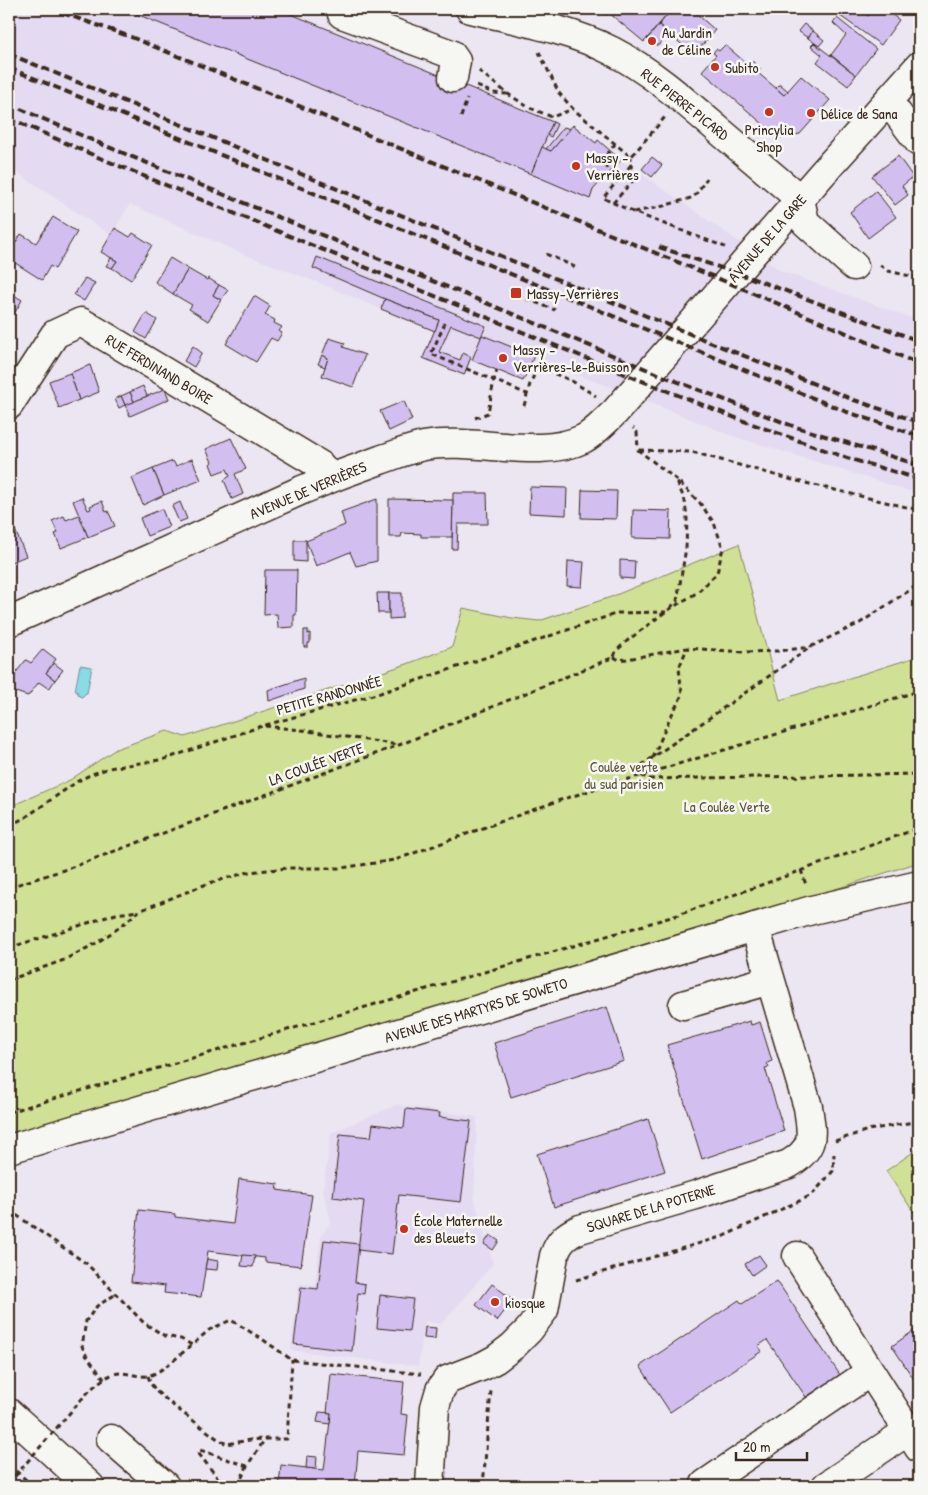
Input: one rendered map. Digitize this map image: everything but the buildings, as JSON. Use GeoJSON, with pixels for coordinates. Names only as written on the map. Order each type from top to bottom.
{"type":"FeatureCollection","features":[{"type":"Feature","properties":{"kind":"street","name":"RUE PIERRE PICARD"},"geometry":{"type":"LineString","coordinates":[[470,9],[537,25],[586,40],[612,51],[643,70],[682,98],[800,199]]}},
{"type":"Feature","properties":{"kind":"street"},"geometry":{"type":"LineString","coordinates":[[342,16],[459,72]]}},
{"type":"Feature","properties":{"kind":"street","name":"AVENUE DE LA GARE"},"geometry":{"type":"LineString","coordinates":[[615,412],[800,199],[919,66]]}},
{"type":"Feature","properties":{"kind":"street"},"geometry":{"type":"LineString","coordinates":[[888,102],[919,142]]}},
{"type":"Feature","properties":{"kind":"street"},"geometry":{"type":"LineString","coordinates":[[800,199],[805,222],[854,266]]}},
{"type":"Feature","properties":{"kind":"street","name":"RUE FERDINAND BOIRE"},"geometry":{"type":"LineString","coordinates":[[9,405],[55,334],[81,322],[320,465],[331,478]]}},
{"type":"Feature","properties":{"kind":"street","name":"AVENUE DE VERRIÈRES"},"geometry":{"type":"LineString","coordinates":[[9,622],[331,478],[424,446],[465,443],[539,448],[568,444],[584,438],[615,412]]}},
{"type":"Feature","properties":{"kind":"street","name":"AVENUE DES MARTYRS DE SOWETO"},"geometry":{"type":"LineString","coordinates":[[9,1149],[812,910],[914,884]]}},
{"type":"Feature","properties":{"kind":"street","name":"SQUARE DE LA POTERNE"},"geometry":{"type":"LineString","coordinates":[[447,1380],[496,1359],[529,1330],[544,1310],[557,1248],[562,1239],[569,1234],[789,1164],[801,1156],[809,1147],[808,1107],[754,927]]}},
{"type":"Feature","properties":{"kind":"street"},"geometry":{"type":"LineString","coordinates":[[683,1005],[770,980]]}},
{"type":"Feature","properties":{"kind":"street","name":"AVENUE DES MARTYRS DE SOWETO"},"geometry":{"type":"LineString","coordinates":[[9,1164],[35,1142]]}},
{"type":"Feature","properties":{"kind":"street"},"geometry":{"type":"LineString","coordinates":[[796,1256],[914,1440],[826,1486]]}},
{"type":"Feature","properties":{"kind":"street"},"geometry":{"type":"LineString","coordinates":[[705,1486],[870,1372]]}},
{"type":"Feature","properties":{"kind":"street"},"geometry":{"type":"LineString","coordinates":[[430,1486],[436,1407],[440,1390],[447,1380]]}},
{"type":"Feature","properties":{"kind":"street"},"geometry":{"type":"LineString","coordinates":[[9,1413],[90,1486]]}},
{"type":"Feature","properties":{"kind":"street"},"geometry":{"type":"LineString","coordinates":[[111,1439],[165,1486]]}},
{"type":"Feature","properties":{"kind":"path"},"geometry":{"type":"LineString","coordinates":[[537,25],[538,52],[559,93],[573,109],[631,156]]}},
{"type":"Feature","properties":{"kind":"path"},"geometry":{"type":"LineString","coordinates":[[459,72],[484,74],[508,94],[528,106],[552,116],[573,109]]}},
{"type":"Feature","properties":{"kind":"path"},"geometry":{"type":"LineString","coordinates":[[459,72],[493,92],[508,94]]}},
{"type":"Feature","properties":{"kind":"path"},"geometry":{"type":"LineString","coordinates":[[613,203],[637,176],[631,165],[631,156],[682,98]]}},
{"type":"Feature","properties":{"kind":"path"},"geometry":{"type":"LineString","coordinates":[[615,144],[601,162],[620,178]]}},
{"type":"Feature","properties":{"kind":"path"},"geometry":{"type":"LineString","coordinates":[[631,165],[603,198],[633,212],[751,257]]}},
{"type":"Feature","properties":{"kind":"path"},"geometry":{"type":"LineString","coordinates":[[633,212],[660,207],[694,197],[707,178]]}},
{"type":"Feature","properties":{"kind":"path"},"geometry":{"type":"LineString","coordinates":[[546,254],[575,267]]}},
{"type":"Feature","properties":{"kind":"path"},"geometry":{"type":"LineString","coordinates":[[527,299],[555,310]]}},
{"type":"Feature","properties":{"kind":"path"},"geometry":{"type":"LineString","coordinates":[[445,323],[431,354],[527,394]]}},
{"type":"Feature","properties":{"kind":"path"},"geometry":{"type":"LineString","coordinates":[[524,406],[530,384],[540,362]]}},
{"type":"Feature","properties":{"kind":"path"},"geometry":{"type":"LineString","coordinates":[[538,368],[570,380],[591,392],[615,412]]}},
{"type":"Feature","properties":{"kind":"path"},"geometry":{"type":"LineString","coordinates":[[467,421],[488,412],[497,370]]}},
{"type":"Feature","properties":{"kind":"path"},"geometry":{"type":"LineString","coordinates":[[638,450],[692,452],[793,480],[919,510]]}},
{"type":"Feature","properties":{"kind":"path","name":"LA COULÉE VERTE"},"geometry":{"type":"LineString","coordinates":[[9,887],[76,865],[399,745],[614,657],[616,651],[627,641],[666,612],[698,592],[717,573],[723,548],[714,523],[700,503],[677,480],[645,454]]}},
{"type":"Feature","properties":{"kind":"path"},"geometry":{"type":"LineString","coordinates":[[666,612],[677,601],[686,548],[687,519],[677,480]]}},
{"type":"Feature","properties":{"kind":"path"},"geometry":{"type":"LineString","coordinates":[[641,775],[642,765],[812,646],[860,623],[919,584]]}},
{"type":"Feature","properties":{"kind":"path","name":"PETITE RANDONNÉE"},"geometry":{"type":"LineString","coordinates":[[9,826],[26,817],[78,781],[109,768],[165,759],[262,726],[380,693],[618,613],[666,612]]}},
{"type":"Feature","properties":{"kind":"path"},"geometry":{"type":"LineString","coordinates":[[614,657],[619,660],[687,648],[744,652],[778,651],[812,646]]}},
{"type":"Feature","properties":{"kind":"path"},"geometry":{"type":"LineString","coordinates":[[652,759],[682,695],[678,668],[687,648]]}},
{"type":"Feature","properties":{"kind":"path"},"geometry":{"type":"LineString","coordinates":[[9,948],[116,914],[139,911],[209,883],[249,872],[288,868],[341,868],[395,860],[563,800],[919,691]]}},
{"type":"Feature","properties":{"kind":"path"},"geometry":{"type":"LineString","coordinates":[[262,726],[302,730],[399,745]]}},
{"type":"Feature","properties":{"kind":"path"},"geometry":{"type":"LineString","coordinates":[[641,775],[648,779],[919,774]]}},
{"type":"Feature","properties":{"kind":"path"},"geometry":{"type":"LineString","coordinates":[[9,1112],[678,915],[919,828]]}},
{"type":"Feature","properties":{"kind":"path"},"geometry":{"type":"LineString","coordinates":[[9,988],[10,980],[64,960],[92,945],[139,911]]}},
{"type":"Feature","properties":{"kind":"path"},"geometry":{"type":"LineString","coordinates":[[575,1280],[724,1236],[812,1195],[833,1171],[834,1141],[868,1130],[919,1121]]}},
{"type":"Feature","properties":{"kind":"path"},"geometry":{"type":"LineString","coordinates":[[9,1210],[88,1264],[144,1323],[165,1336],[181,1339],[192,1345]]}},
{"type":"Feature","properties":{"kind":"path"},"geometry":{"type":"LineString","coordinates":[[104,1379],[86,1355],[82,1346],[86,1321],[96,1306],[116,1293]]}},
{"type":"Feature","properties":{"kind":"path"},"geometry":{"type":"LineString","coordinates":[[9,1483],[89,1391],[108,1376],[120,1373],[148,1376],[160,1370],[209,1330],[231,1320],[262,1338],[292,1360],[423,1375],[447,1380]]}},
{"type":"Feature","properties":{"kind":"path"},"geometry":{"type":"LineString","coordinates":[[148,1376],[157,1392],[219,1440],[228,1444],[250,1440],[287,1439],[292,1360]]}},
{"type":"Feature","properties":{"kind":"path"},"geometry":{"type":"LineString","coordinates":[[482,1486],[490,1391],[498,1385]]}},
{"type":"Feature","properties":{"kind":"path"},"geometry":{"type":"LineString","coordinates":[[238,1486],[247,1466],[265,1439]]}},
{"type":"Feature","properties":{"kind":"path"},"geometry":{"type":"LineString","coordinates":[[224,1486],[199,1454],[200,1450],[247,1466]]}},
{"type":"Feature","properties":{"kind":"path"},"geometry":{"type":"LineString","coordinates":[[9,1465],[33,1486]]}},
{"type":"Feature","properties":{"kind":"shaded area"},"geometry":{"type":"Polygon","coordinates":[[[9,9],[124,9],[531,174],[553,122],[569,129],[573,125],[596,142],[598,140],[621,160],[781,271],[919,321],[919,494],[730,435],[612,387],[540,362],[534,356],[523,381],[471,358],[464,375],[423,358],[434,331],[322,284],[246,255],[130,204],[111,235],[9,167],[9,9]]]}},
{"type":"Feature","properties":{"kind":"shaded area","name":"École Maternelle des Bleuets"},"geometry":{"type":"Polygon","coordinates":[[[397,1105],[477,1117],[474,1198],[493,1264],[441,1324],[425,1321],[418,1366],[291,1350],[299,1284],[315,1285],[321,1237],[331,1221],[323,1191],[331,1133],[397,1105]]]}},
{"type":"Feature","properties":{"kind":"green space","name":"Coulée verte du sud parisien"},"geometry":{"type":"Polygon","coordinates":[[[739,544],[780,700],[919,656],[919,862],[694,935],[9,1141],[9,807],[70,780],[116,749],[167,731],[185,737],[407,664],[452,647],[463,608],[512,618],[539,621],[611,597],[739,544]]]}},
{"type":"Feature","properties":{"kind":"green space"},"geometry":{"type":"Polygon","coordinates":[[[919,1148],[919,1220],[886,1171],[919,1148]]]}},
{"type":"Feature","properties":{"kind":"water"},"geometry":{"type":"Polygon","coordinates":[[[80,665],[92,667],[87,693],[82,697],[75,691],[80,665]]]}},
{"type":"Feature","properties":{"kind":"railway"},"geometry":{"type":"LineString","coordinates":[[51,9],[131,37],[268,93],[746,290],[919,364]]}},
{"type":"Feature","properties":{"kind":"railway"},"geometry":{"type":"LineString","coordinates":[[9,54],[700,338],[854,400],[919,422]]}},
{"type":"Feature","properties":{"kind":"railway"},"geometry":{"type":"LineString","coordinates":[[9,68],[847,412],[919,436]]}},
{"type":"Feature","properties":{"kind":"railway"},"geometry":{"type":"LineString","coordinates":[[9,104],[106,146],[663,376],[793,426],[919,465]]}},
{"type":"Feature","properties":{"kind":"railway"},"geometry":{"type":"LineString","coordinates":[[9,118],[100,158],[622,373],[741,420],[847,458],[919,479]]}},
{"type":"Feature","properties":{"kind":"railway"},"geometry":{"type":"LineString","coordinates":[[659,247],[754,279],[919,341]]}},
{"type":"Feature","properties":{"kind":"place","name":"Au Jardin de Céline"},"geometry":{"type":"Point","coordinates":[652,41]}},
{"type":"Feature","properties":{"kind":"place","name":"Subito"},"geometry":{"type":"Point","coordinates":[715,67]}},
{"type":"Feature","properties":{"kind":"place","name":"Princylia Shop"},"geometry":{"type":"Point","coordinates":[769,112]}},
{"type":"Feature","properties":{"kind":"place","name":"Délice de Sana"},"geometry":{"type":"Point","coordinates":[811,113]}},
{"type":"Feature","properties":{"kind":"place","name":"Massy - Verrières"},"geometry":{"type":"Point","coordinates":[576,166]}},
{"type":"Feature","properties":{"kind":"place","name":"Massy-Verrières"},"geometry":{"type":"Point","coordinates":[516,293]}},
{"type":"Feature","properties":{"kind":"place","name":"Massy - Verrières-le-Buisson"},"geometry":{"type":"Point","coordinates":[503,358]}},
{"type":"Feature","properties":{"kind":"place","name":"École Maternelle des Bleuets"},"geometry":{"type":"Point","coordinates":[404,1229]}},
{"type":"Feature","properties":{"kind":"place","name":"kiosque"},"geometry":{"type":"Point","coordinates":[495,1302]}},
{"type":"Feature","properties":{"kind":"park label","name":"La Coulée Verte"},"geometry":{"type":"Point","coordinates":[727,806]}}]}
